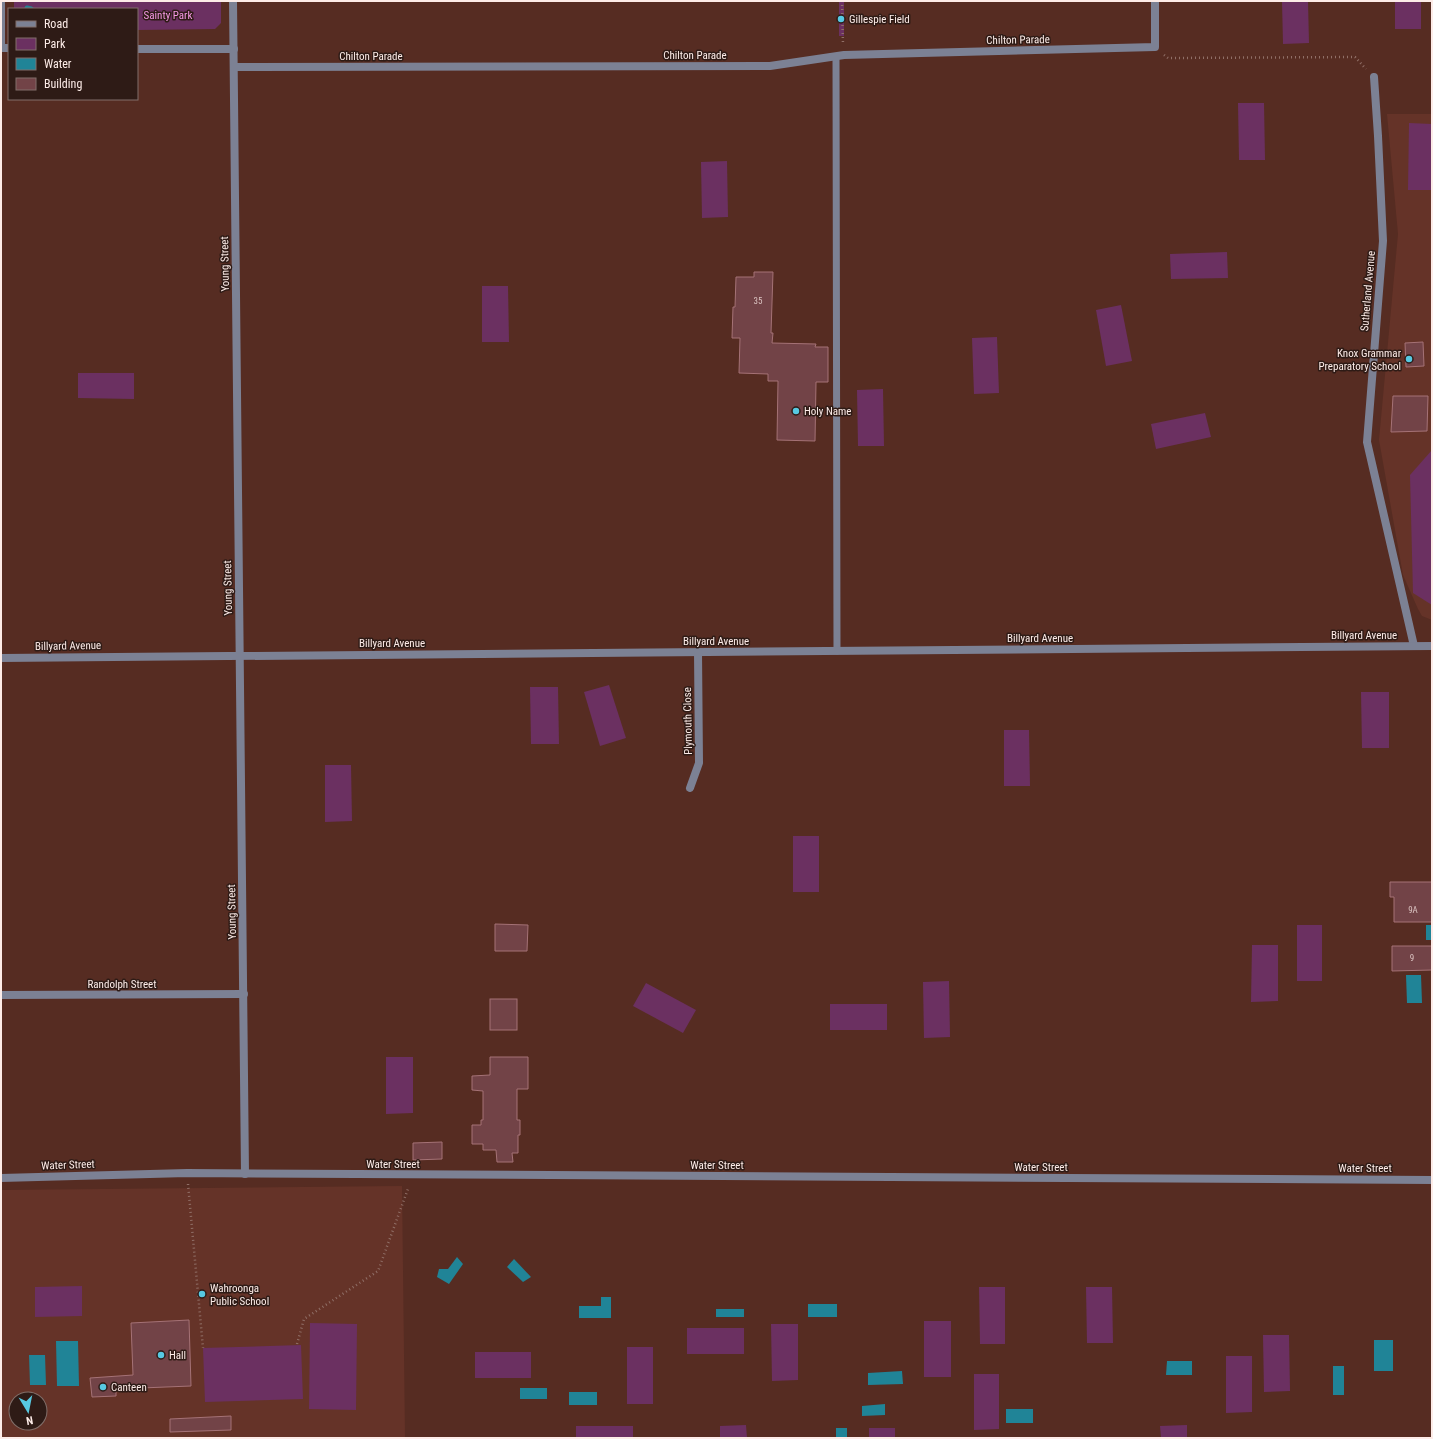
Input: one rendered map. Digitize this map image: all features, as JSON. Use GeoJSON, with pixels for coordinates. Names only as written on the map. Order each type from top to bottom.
{"type":"FeatureCollection","features":[{"type":"Feature","properties":{"kind":"street"},"geometry":{"type":"LineString","coordinates":[[1,1],[1,48]]}},
{"type":"Feature","properties":{"kind":"street","name":"Young Street"},"geometry":{"type":"LineString","coordinates":[[234,1],[245,1174]]}},
{"type":"Feature","properties":{"kind":"street"},"geometry":{"type":"LineString","coordinates":[[1155,1],[1155,47]]}},
{"type":"Feature","properties":{"kind":"street","name":"Chilton Parade"},"geometry":{"type":"LineString","coordinates":[[234,67],[770,66],[840,56],[1155,47]]}},
{"type":"Feature","properties":{"kind":"street"},"geometry":{"type":"LineString","coordinates":[[138,48],[234,49]]}},
{"type":"Feature","properties":{"kind":"street","name":"Sutherland Avenue"},"geometry":{"type":"LineString","coordinates":[[1374,77],[1383,241],[1367,442],[1414,646]]}},
{"type":"Feature","properties":{"kind":"street","name":"Billyard Avenue"},"geometry":{"type":"LineString","coordinates":[[1,658],[1432,646]]}},
{"type":"Feature","properties":{"kind":"street","name":"Plymouth Close"},"geometry":{"type":"LineString","coordinates":[[690,788],[699,763],[698,652]]}},
{"type":"Feature","properties":{"kind":"street","name":"Randolph Street"},"geometry":{"type":"LineString","coordinates":[[1,995],[244,994]]}},
{"type":"Feature","properties":{"kind":"street","name":"Water Street"},"geometry":{"type":"LineString","coordinates":[[1,1178],[187,1173],[1432,1180]]}},
{"type":"Feature","properties":{"kind":"lane"},"geometry":{"type":"LineString","coordinates":[[837,651],[840,56]]}},
{"type":"Feature","properties":{"kind":"path"},"geometry":{"type":"LineString","coordinates":[[840,56],[842,1]]}},
{"type":"Feature","properties":{"kind":"path"},"geometry":{"type":"LineString","coordinates":[[1155,47],[1168,58],[1355,57],[1374,77]]}},
{"type":"Feature","properties":{"kind":"path"},"geometry":{"type":"LineString","coordinates":[[187,1173],[203,1348]]}},
{"type":"Feature","properties":{"kind":"path"},"geometry":{"type":"LineString","coordinates":[[298,1344],[304,1319],[378,1271],[408,1189]]}},
{"type":"Feature","properties":{"kind":"shaded area","name":"Knox Grammar Preparatory School"},"geometry":{"type":"Polygon","coordinates":[[[1387,114],[1432,114],[1432,620],[1422,616],[1403,575],[1379,440],[1398,234],[1387,114]]]}},
{"type":"Feature","properties":{"kind":"shaded area","name":"Wahroonga Public School"},"geometry":{"type":"Polygon","coordinates":[[[402,1186],[405,1438],[1,1438],[1,1190],[402,1186]]]}},
{"type":"Feature","properties":{"kind":"green space","name":"Sainty Park"},"geometry":{"type":"Polygon","coordinates":[[[14,1],[221,1],[221,23],[215,29],[138,30],[138,8],[14,8],[14,1]]]}},
{"type":"Feature","properties":{"kind":"green space","name":"Gillespie Field"},"geometry":{"type":"Polygon","coordinates":[[[839,1],[844,1],[844,36],[839,36],[839,1]]]}},
{"type":"Feature","properties":{"kind":"green space"},"geometry":{"type":"Polygon","coordinates":[[[1282,1],[1308,1],[1309,43],[1283,44],[1282,1]]]}},
{"type":"Feature","properties":{"kind":"green space"},"geometry":{"type":"Polygon","coordinates":[[[1395,1],[1421,1],[1421,29],[1395,29],[1395,1]]]}},
{"type":"Feature","properties":{"kind":"green space"},"geometry":{"type":"Polygon","coordinates":[[[1238,103],[1264,103],[1265,160],[1239,160],[1238,103]]]}},
{"type":"Feature","properties":{"kind":"green space"},"geometry":{"type":"Polygon","coordinates":[[[1409,123],[1432,124],[1432,190],[1408,190],[1409,123]]]}},
{"type":"Feature","properties":{"kind":"green space"},"geometry":{"type":"Polygon","coordinates":[[[727,161],[728,217],[702,218],[701,162],[727,161]]]}},
{"type":"Feature","properties":{"kind":"green space"},"geometry":{"type":"Polygon","coordinates":[[[1227,252],[1228,278],[1171,279],[1170,254],[1227,252]]]}},
{"type":"Feature","properties":{"kind":"green space"},"geometry":{"type":"Polygon","coordinates":[[[482,286],[508,286],[509,342],[482,342],[482,286]]]}},
{"type":"Feature","properties":{"kind":"green space"},"geometry":{"type":"Polygon","coordinates":[[[1121,305],[1132,361],[1106,366],[1096,310],[1121,305]]]}},
{"type":"Feature","properties":{"kind":"green space"},"geometry":{"type":"Polygon","coordinates":[[[997,337],[999,393],[974,394],[972,338],[997,337]]]}},
{"type":"Feature","properties":{"kind":"green space"},"geometry":{"type":"Polygon","coordinates":[[[78,373],[134,373],[134,399],[78,398],[78,373]]]}},
{"type":"Feature","properties":{"kind":"green space"},"geometry":{"type":"Polygon","coordinates":[[[883,389],[884,446],[858,446],[857,390],[883,389]]]}},
{"type":"Feature","properties":{"kind":"green space"},"geometry":{"type":"Polygon","coordinates":[[[1205,413],[1211,437],[1156,449],[1151,424],[1205,413]]]}},
{"type":"Feature","properties":{"kind":"green space"},"geometry":{"type":"Polygon","coordinates":[[[1432,450],[1432,605],[1413,593],[1410,475],[1432,450]]]}},
{"type":"Feature","properties":{"kind":"green space"},"geometry":{"type":"Polygon","coordinates":[[[609,685],[626,738],[600,746],[584,692],[609,685]]]}},
{"type":"Feature","properties":{"kind":"green space"},"geometry":{"type":"Polygon","coordinates":[[[530,687],[558,687],[559,744],[531,744],[530,687]]]}},
{"type":"Feature","properties":{"kind":"green space"},"geometry":{"type":"Polygon","coordinates":[[[1361,692],[1389,692],[1389,748],[1362,748],[1361,692]]]}},
{"type":"Feature","properties":{"kind":"green space"},"geometry":{"type":"Polygon","coordinates":[[[1004,730],[1029,730],[1030,786],[1004,786],[1004,730]]]}},
{"type":"Feature","properties":{"kind":"green space"},"geometry":{"type":"Polygon","coordinates":[[[325,765],[351,765],[352,821],[325,822],[325,765]]]}},
{"type":"Feature","properties":{"kind":"green space"},"geometry":{"type":"Polygon","coordinates":[[[793,836],[819,836],[819,892],[793,892],[793,836]]]}},
{"type":"Feature","properties":{"kind":"green space"},"geometry":{"type":"Polygon","coordinates":[[[1297,925],[1322,925],[1322,981],[1297,981],[1297,925]]]}},
{"type":"Feature","properties":{"kind":"green space"},"geometry":{"type":"Polygon","coordinates":[[[1252,945],[1278,945],[1278,1001],[1251,1002],[1252,945]]]}},
{"type":"Feature","properties":{"kind":"green space"},"geometry":{"type":"Polygon","coordinates":[[[949,981],[950,1037],[924,1038],[923,982],[949,981]]]}},
{"type":"Feature","properties":{"kind":"green space"},"geometry":{"type":"Polygon","coordinates":[[[646,983],[696,1010],[683,1033],[633,1006],[646,983]]]}},
{"type":"Feature","properties":{"kind":"green space"},"geometry":{"type":"Polygon","coordinates":[[[830,1004],[887,1004],[887,1030],[830,1030],[830,1004]]]}},
{"type":"Feature","properties":{"kind":"green space"},"geometry":{"type":"Polygon","coordinates":[[[386,1057],[413,1057],[413,1113],[386,1114],[386,1057]]]}},
{"type":"Feature","properties":{"kind":"green space"},"geometry":{"type":"Polygon","coordinates":[[[82,1286],[82,1316],[35,1317],[35,1287],[82,1286]]]}},
{"type":"Feature","properties":{"kind":"green space"},"geometry":{"type":"Polygon","coordinates":[[[979,1287],[1005,1287],[1005,1344],[980,1344],[979,1287]]]}},
{"type":"Feature","properties":{"kind":"green space"},"geometry":{"type":"Polygon","coordinates":[[[1086,1287],[1112,1287],[1113,1343],[1087,1343],[1086,1287]]]}},
{"type":"Feature","properties":{"kind":"green space"},"geometry":{"type":"Polygon","coordinates":[[[924,1321],[951,1321],[951,1377],[924,1377],[924,1321]]]}},
{"type":"Feature","properties":{"kind":"green space"},"geometry":{"type":"Polygon","coordinates":[[[310,1323],[357,1324],[356,1410],[309,1409],[310,1323]]]}},
{"type":"Feature","properties":{"kind":"green space"},"geometry":{"type":"Polygon","coordinates":[[[771,1324],[798,1324],[798,1380],[772,1381],[771,1324]]]}},
{"type":"Feature","properties":{"kind":"green space"},"geometry":{"type":"Polygon","coordinates":[[[687,1328],[744,1328],[744,1354],[687,1354],[687,1328]]]}},
{"type":"Feature","properties":{"kind":"green space"},"geometry":{"type":"Polygon","coordinates":[[[1263,1335],[1289,1335],[1290,1391],[1264,1392],[1263,1335]]]}},
{"type":"Feature","properties":{"kind":"green space"},"geometry":{"type":"Polygon","coordinates":[[[301,1345],[303,1399],[205,1402],[203,1348],[301,1345]]]}},
{"type":"Feature","properties":{"kind":"green space"},"geometry":{"type":"Polygon","coordinates":[[[627,1347],[653,1347],[653,1404],[627,1404],[627,1347]]]}},
{"type":"Feature","properties":{"kind":"green space"},"geometry":{"type":"Polygon","coordinates":[[[475,1352],[531,1352],[531,1378],[475,1378],[475,1352]]]}},
{"type":"Feature","properties":{"kind":"green space"},"geometry":{"type":"Polygon","coordinates":[[[1226,1356],[1252,1356],[1252,1412],[1226,1413],[1226,1356]]]}},
{"type":"Feature","properties":{"kind":"green space"},"geometry":{"type":"Polygon","coordinates":[[[974,1374],[999,1374],[999,1429],[974,1430],[974,1374]]]}},
{"type":"Feature","properties":{"kind":"green space"},"geometry":{"type":"Polygon","coordinates":[[[746,1425],[747,1438],[720,1438],[720,1426],[746,1425]]]}},
{"type":"Feature","properties":{"kind":"green space"},"geometry":{"type":"Polygon","coordinates":[[[1187,1425],[1187,1438],[1161,1438],[1160,1426],[1187,1425]]]}},
{"type":"Feature","properties":{"kind":"green space"},"geometry":{"type":"Polygon","coordinates":[[[576,1426],[633,1426],[633,1438],[576,1438],[576,1426]]]}},
{"type":"Feature","properties":{"kind":"green space"},"geometry":{"type":"Polygon","coordinates":[[[869,1428],[895,1428],[895,1438],[869,1438],[869,1428]]]}},
{"type":"Feature","properties":{"kind":"water"},"geometry":{"type":"Polygon","coordinates":[[[1426,925],[1432,925],[1432,940],[1426,940],[1426,925]]]}},
{"type":"Feature","properties":{"kind":"water"},"geometry":{"type":"Polygon","coordinates":[[[1406,975],[1421,975],[1422,1003],[1407,1003],[1406,975]]]}},
{"type":"Feature","properties":{"kind":"water"},"geometry":{"type":"Polygon","coordinates":[[[457,1257],[463,1264],[449,1284],[437,1277],[439,1269],[448,1269],[457,1257]]]}},
{"type":"Feature","properties":{"kind":"water"},"geometry":{"type":"Polygon","coordinates":[[[514,1259],[531,1277],[523,1282],[507,1267],[514,1259]]]}},
{"type":"Feature","properties":{"kind":"water"},"geometry":{"type":"Polygon","coordinates":[[[601,1297],[611,1297],[611,1318],[579,1318],[579,1306],[601,1306],[601,1297]]]}},
{"type":"Feature","properties":{"kind":"water"},"geometry":{"type":"Polygon","coordinates":[[[808,1304],[837,1304],[837,1317],[808,1317],[808,1304]]]}},
{"type":"Feature","properties":{"kind":"water"},"geometry":{"type":"Polygon","coordinates":[[[716,1309],[744,1309],[744,1317],[716,1317],[716,1309]]]}},
{"type":"Feature","properties":{"kind":"water"},"geometry":{"type":"Polygon","coordinates":[[[1374,1340],[1393,1340],[1393,1371],[1374,1371],[1374,1340]]]}},
{"type":"Feature","properties":{"kind":"water"},"geometry":{"type":"Polygon","coordinates":[[[56,1341],[78,1341],[79,1386],[57,1386],[56,1341]]]}},
{"type":"Feature","properties":{"kind":"water"},"geometry":{"type":"Polygon","coordinates":[[[29,1355],[45,1355],[46,1385],[30,1385],[29,1355]]]}},
{"type":"Feature","properties":{"kind":"water"},"geometry":{"type":"Polygon","coordinates":[[[1167,1361],[1192,1361],[1192,1375],[1166,1375],[1167,1361]]]}},
{"type":"Feature","properties":{"kind":"water"},"geometry":{"type":"Polygon","coordinates":[[[1333,1366],[1344,1366],[1344,1395],[1333,1395],[1333,1366]]]}},
{"type":"Feature","properties":{"kind":"water"},"geometry":{"type":"Polygon","coordinates":[[[902,1371],[903,1384],[868,1385],[868,1373],[902,1371]]]}},
{"type":"Feature","properties":{"kind":"water"},"geometry":{"type":"Polygon","coordinates":[[[520,1388],[547,1388],[547,1399],[520,1399],[520,1388]]]}},
{"type":"Feature","properties":{"kind":"water"},"geometry":{"type":"Polygon","coordinates":[[[569,1392],[597,1392],[597,1405],[569,1405],[569,1392]]]}},
{"type":"Feature","properties":{"kind":"water"},"geometry":{"type":"Polygon","coordinates":[[[885,1404],[885,1415],[862,1416],[862,1406],[885,1404]]]}},
{"type":"Feature","properties":{"kind":"water"},"geometry":{"type":"Polygon","coordinates":[[[1006,1409],[1033,1409],[1033,1423],[1006,1423],[1006,1409]]]}},
{"type":"Feature","properties":{"kind":"water"},"geometry":{"type":"Polygon","coordinates":[[[836,1428],[847,1428],[847,1438],[836,1438],[836,1428]]]}},
{"type":"Feature","properties":{"kind":"building"},"geometry":{"type":"Polygon","coordinates":[[[754,272],[773,272],[772,343],[816,344],[815,347],[828,347],[828,382],[816,382],[815,441],[777,440],[778,381],[768,381],[768,374],[739,373],[740,338],[732,338],[736,277],[754,277],[754,272]]]}},
{"type":"Feature","properties":{"kind":"building"},"geometry":{"type":"Polygon","coordinates":[[[1423,342],[1424,366],[1406,367],[1405,343],[1423,342]]]}},
{"type":"Feature","properties":{"kind":"building"},"geometry":{"type":"Polygon","coordinates":[[[1393,396],[1428,396],[1427,431],[1391,432],[1393,396]]]}},
{"type":"Feature","properties":{"kind":"building"},"geometry":{"type":"Polygon","coordinates":[[[1390,882],[1432,882],[1432,922],[1394,922],[1394,897],[1390,897],[1390,882]]]}},
{"type":"Feature","properties":{"kind":"building"},"geometry":{"type":"Polygon","coordinates":[[[495,924],[528,925],[527,951],[495,951],[495,924]]]}},
{"type":"Feature","properties":{"kind":"building"},"geometry":{"type":"Polygon","coordinates":[[[1392,946],[1432,946],[1432,970],[1392,971],[1392,946]]]}},
{"type":"Feature","properties":{"kind":"building"},"geometry":{"type":"Polygon","coordinates":[[[490,999],[517,999],[517,1030],[490,1030],[490,999]]]}},
{"type":"Feature","properties":{"kind":"building"},"geometry":{"type":"Polygon","coordinates":[[[490,1057],[528,1057],[528,1089],[517,1089],[517,1120],[520,1120],[520,1135],[518,1135],[518,1153],[512,1153],[513,1162],[497,1162],[496,1150],[483,1150],[483,1144],[472,1144],[472,1125],[481,1125],[481,1120],[483,1120],[483,1091],[472,1090],[472,1076],[490,1075],[490,1057]]]}},
{"type":"Feature","properties":{"kind":"building"},"geometry":{"type":"Polygon","coordinates":[[[442,1142],[442,1159],[413,1160],[413,1143],[442,1142]]]}},
{"type":"Feature","properties":{"kind":"building","name":"Hall"},"geometry":{"type":"Polygon","coordinates":[[[189,1320],[191,1386],[116,1389],[116,1396],[92,1397],[90,1378],[133,1375],[131,1323],[189,1320]]]}},
{"type":"Feature","properties":{"kind":"building"},"geometry":{"type":"Polygon","coordinates":[[[231,1416],[231,1430],[170,1432],[170,1419],[231,1416]]]}},
{"type":"Feature","properties":{"kind":"place","name":"Gillespie Field"},"geometry":{"type":"Point","coordinates":[841,19]}},
{"type":"Feature","properties":{"kind":"place","name":"Knox Grammar Preparatory School"},"geometry":{"type":"Point","coordinates":[1409,359]}},
{"type":"Feature","properties":{"kind":"place","name":"Holy Name"},"geometry":{"type":"Point","coordinates":[796,411]}},
{"type":"Feature","properties":{"kind":"place","name":"Wahroonga Public School"},"geometry":{"type":"Point","coordinates":[202,1294]}},
{"type":"Feature","properties":{"kind":"place","name":"Hall"},"geometry":{"type":"Point","coordinates":[161,1355]}},
{"type":"Feature","properties":{"kind":"place","name":"Canteen"},"geometry":{"type":"Point","coordinates":[103,1387]}}]}
